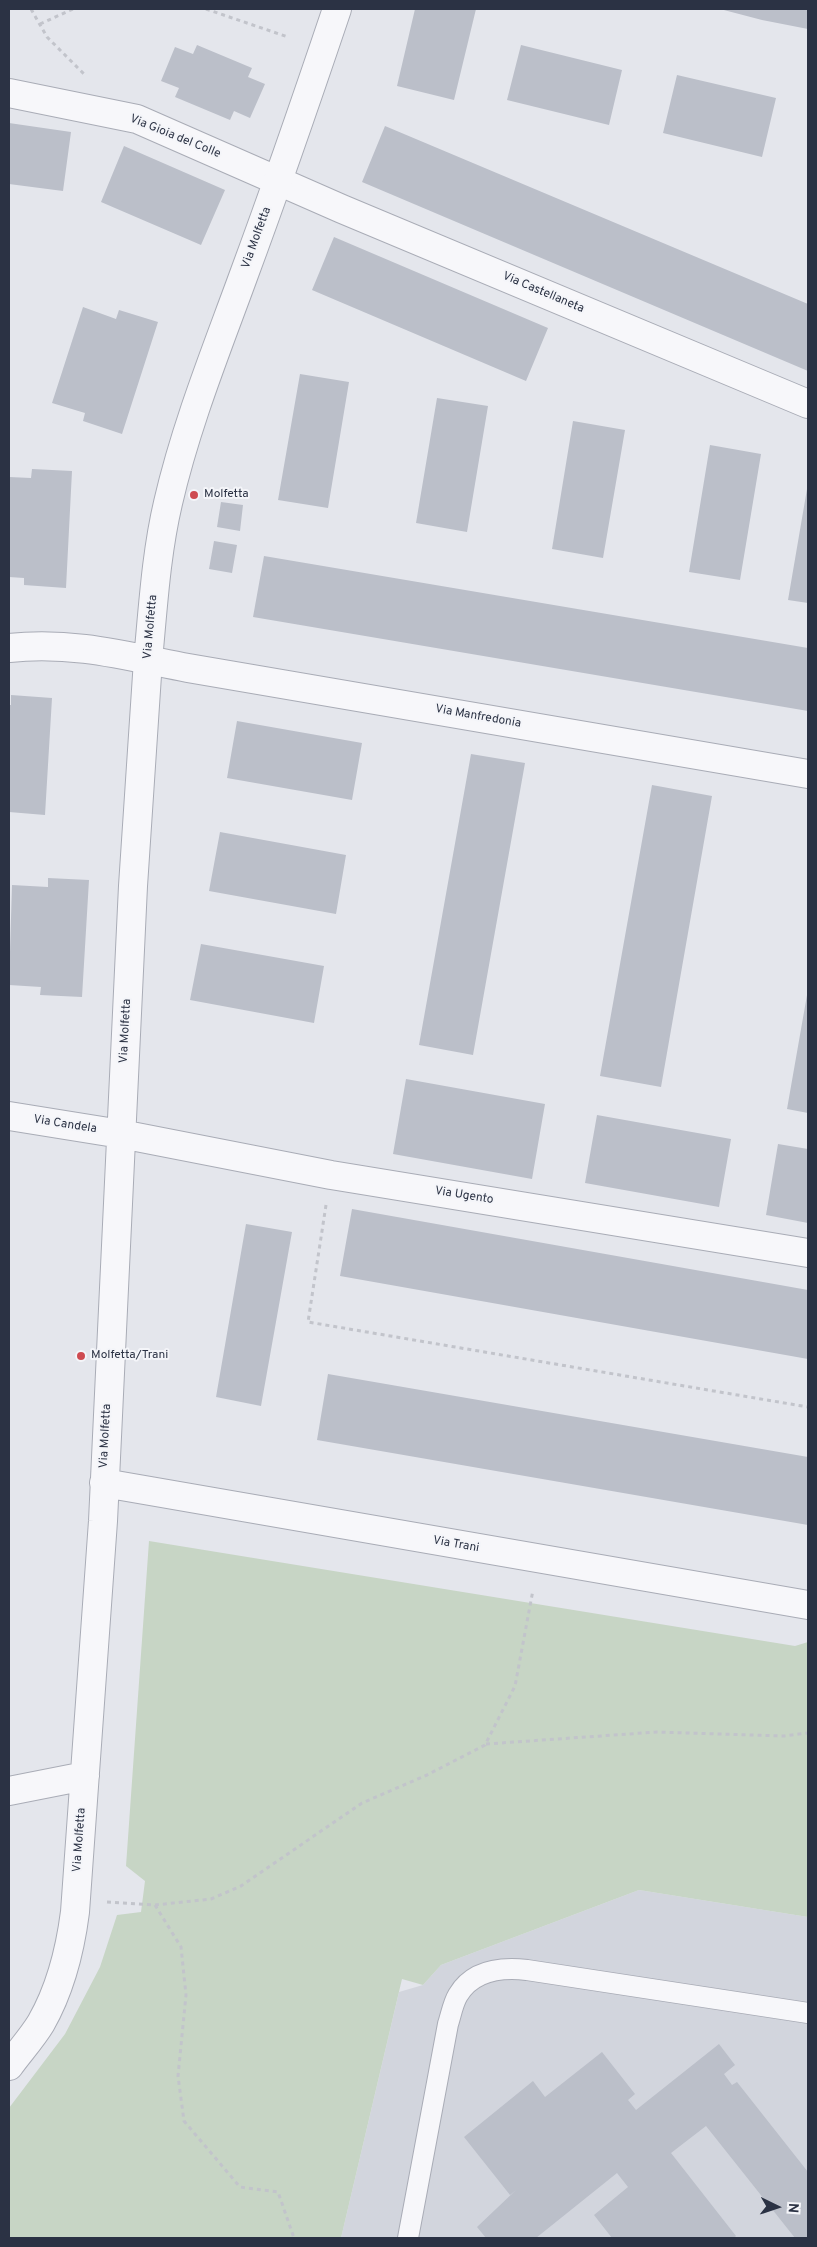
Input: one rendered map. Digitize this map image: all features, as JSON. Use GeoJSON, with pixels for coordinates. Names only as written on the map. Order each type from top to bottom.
{"type":"FeatureCollection","features":[{"type":"Feature","properties":{"kind":"street","name":"Via Molfetta"},"geometry":{"type":"LineString","coordinates":[[9,2066],[40,2024],[59,1983],[69,1951],[76,1900],[104,1484],[133,886],[148,660],[157,568],[168,502],[203,387],[278,182],[337,9]]}},
{"type":"Feature","properties":{"kind":"street","name":"Via Gioia del Colle"},"geometry":{"type":"LineString","coordinates":[[9,93],[137,120],[278,182]]}},
{"type":"Feature","properties":{"kind":"street","name":"Via Castellaneta"},"geometry":{"type":"LineString","coordinates":[[278,182],[808,404]]}},
{"type":"Feature","properties":{"kind":"street","name":"Via Manfredonia"},"geometry":{"type":"LineString","coordinates":[[9,648],[61,646],[87,648],[808,774]]}},
{"type":"Feature","properties":{"kind":"street","name":"Via Candela"},"geometry":{"type":"LineString","coordinates":[[9,1116],[121,1134]]}},
{"type":"Feature","properties":{"kind":"street","name":"Via Ugento"},"geometry":{"type":"LineString","coordinates":[[121,1134],[331,1175],[808,1253]]}},
{"type":"Feature","properties":{"kind":"street","name":"Via Trani"},"geometry":{"type":"LineString","coordinates":[[104,1484],[808,1605]]}},
{"type":"Feature","properties":{"kind":"street"},"geometry":{"type":"LineString","coordinates":[[9,1791],[85,1776]]}},
{"type":"Feature","properties":{"kind":"lane"},"geometry":{"type":"LineString","coordinates":[[408,2238],[448,2024],[456,1996],[476,1977],[500,1968],[527,1970],[808,2013]]}},
{"type":"Feature","properties":{"kind":"path"},"geometry":{"type":"LineString","coordinates":[[32,9],[47,37],[91,80]]}},
{"type":"Feature","properties":{"kind":"path"},"geometry":{"type":"LineString","coordinates":[[40,24],[73,9]]}},
{"type":"Feature","properties":{"kind":"path"},"geometry":{"type":"LineString","coordinates":[[206,9],[288,37]]}},
{"type":"Feature","properties":{"kind":"path"},"geometry":{"type":"LineString","coordinates":[[331,1175],[308,1322],[808,1407]]}},
{"type":"Feature","properties":{"kind":"path"},"geometry":{"type":"LineString","coordinates":[[485,1744],[515,1686],[538,1560]]}},
{"type":"Feature","properties":{"kind":"path"},"geometry":{"type":"LineString","coordinates":[[76,1900],[155,1905],[210,1899],[241,1886],[362,1802],[427,1775],[485,1744],[657,1732],[784,1736],[808,1733]]}},
{"type":"Feature","properties":{"kind":"path"},"geometry":{"type":"LineString","coordinates":[[155,1905],[181,1947],[186,1995],[178,2076],[184,2120],[240,2187],[278,2192],[294,2238]]}},
{"type":"Feature","properties":{"kind":"shaded area"},"geometry":{"type":"Polygon","coordinates":[[[639,1890],[808,1917],[808,2238],[341,2238],[399,1992],[423,1985],[441,1965],[639,1890]]]}},
{"type":"Feature","properties":{"kind":"green space"},"geometry":{"type":"Polygon","coordinates":[[[149,1541],[795,1646],[808,1642],[808,1917],[639,1890],[441,1965],[423,1985],[402,1979],[341,2238],[9,2238],[9,2108],[65,2034],[100,1967],[117,1915],[141,1912],[145,1881],[126,1866],[149,1541]]]}},
{"type":"Feature","properties":{"kind":"building"},"geometry":{"type":"Polygon","coordinates":[[[415,9],[476,9],[454,100],[397,86],[415,9]]]}},
{"type":"Feature","properties":{"kind":"building"},"geometry":{"type":"Polygon","coordinates":[[[720,9],[808,9],[808,29],[762,20],[720,9]]]}},
{"type":"Feature","properties":{"kind":"building"},"geometry":{"type":"Polygon","coordinates":[[[197,45],[252,68],[248,77],[265,84],[250,118],[234,111],[230,120],[175,97],[179,88],[161,81],[175,47],[193,54],[197,45]]]}},
{"type":"Feature","properties":{"kind":"building"},"geometry":{"type":"Polygon","coordinates":[[[521,45],[622,70],[609,125],[507,100],[521,45]]]}},
{"type":"Feature","properties":{"kind":"building"},"geometry":{"type":"Polygon","coordinates":[[[677,75],[776,98],[762,157],[663,133],[677,75]]]}},
{"type":"Feature","properties":{"kind":"building"},"geometry":{"type":"Polygon","coordinates":[[[9,123],[71,132],[63,191],[9,184],[9,123]]]}},
{"type":"Feature","properties":{"kind":"building"},"geometry":{"type":"Polygon","coordinates":[[[385,126],[808,304],[808,371],[362,182],[385,126]]]}},
{"type":"Feature","properties":{"kind":"building"},"geometry":{"type":"Polygon","coordinates":[[[124,146],[225,190],[201,245],[101,202],[124,146]]]}},
{"type":"Feature","properties":{"kind":"building"},"geometry":{"type":"Polygon","coordinates":[[[334,237],[548,328],[526,381],[312,290],[334,237]]]}},
{"type":"Feature","properties":{"kind":"building"},"geometry":{"type":"Polygon","coordinates":[[[83,307],[116,319],[119,310],[158,322],[122,434],[83,421],[85,413],[52,403],[83,307]]]}},
{"type":"Feature","properties":{"kind":"building"},"geometry":{"type":"Polygon","coordinates":[[[300,374],[349,382],[328,508],[278,500],[300,374]]]}},
{"type":"Feature","properties":{"kind":"building"},"geometry":{"type":"Polygon","coordinates":[[[437,398],[488,406],[467,532],[416,523],[437,398]]]}},
{"type":"Feature","properties":{"kind":"building"},"geometry":{"type":"Polygon","coordinates":[[[573,421],[625,430],[603,558],[552,549],[573,421]]]}},
{"type":"Feature","properties":{"kind":"building"},"geometry":{"type":"Polygon","coordinates":[[[710,445],[761,454],[740,580],[689,572],[710,445]]]}},
{"type":"Feature","properties":{"kind":"building"},"geometry":{"type":"Polygon","coordinates":[[[32,469],[72,471],[66,588],[24,585],[24,578],[9,577],[9,477],[31,478],[32,469]]]}},
{"type":"Feature","properties":{"kind":"building"},"geometry":{"type":"Polygon","coordinates":[[[808,489],[808,603],[788,600],[808,489]]]}},
{"type":"Feature","properties":{"kind":"building"},"geometry":{"type":"Polygon","coordinates":[[[221,502],[243,505],[240,531],[217,527],[221,502]]]}},
{"type":"Feature","properties":{"kind":"building"},"geometry":{"type":"Polygon","coordinates":[[[214,541],[237,545],[232,573],[209,569],[214,541]]]}},
{"type":"Feature","properties":{"kind":"building"},"geometry":{"type":"Polygon","coordinates":[[[264,556],[808,648],[808,711],[253,617],[264,556]]]}},
{"type":"Feature","properties":{"kind":"building"},"geometry":{"type":"Polygon","coordinates":[[[11,695],[52,698],[45,815],[9,812],[9,705],[11,705],[11,695]]]}},
{"type":"Feature","properties":{"kind":"building"},"geometry":{"type":"Polygon","coordinates":[[[237,721],[362,743],[352,800],[227,778],[237,721]]]}},
{"type":"Feature","properties":{"kind":"building"},"geometry":{"type":"Polygon","coordinates":[[[471,754],[525,763],[473,1055],[419,1045],[471,754]]]}},
{"type":"Feature","properties":{"kind":"building"},"geometry":{"type":"Polygon","coordinates":[[[652,785],[712,796],[661,1087],[600,1076],[652,785]]]}},
{"type":"Feature","properties":{"kind":"building"},"geometry":{"type":"Polygon","coordinates":[[[220,832],[346,855],[336,914],[209,891],[220,832]]]}},
{"type":"Feature","properties":{"kind":"building"},"geometry":{"type":"Polygon","coordinates":[[[48,878],[89,880],[82,997],[40,995],[41,987],[9,985],[12,885],[48,887],[48,878]]]}},
{"type":"Feature","properties":{"kind":"building"},"geometry":{"type":"Polygon","coordinates":[[[201,944],[324,966],[314,1023],[190,1000],[201,944]]]}},
{"type":"Feature","properties":{"kind":"building"},"geometry":{"type":"Polygon","coordinates":[[[808,995],[808,1113],[787,1109],[808,995]]]}},
{"type":"Feature","properties":{"kind":"building"},"geometry":{"type":"Polygon","coordinates":[[[406,1079],[545,1104],[532,1179],[393,1154],[406,1079]]]}},
{"type":"Feature","properties":{"kind":"building"},"geometry":{"type":"Polygon","coordinates":[[[597,1115],[731,1139],[719,1207],[585,1183],[597,1115]]]}},
{"type":"Feature","properties":{"kind":"building"},"geometry":{"type":"Polygon","coordinates":[[[778,1144],[808,1149],[808,1223],[766,1215],[778,1144]]]}},
{"type":"Feature","properties":{"kind":"building"},"geometry":{"type":"Polygon","coordinates":[[[352,1209],[808,1290],[808,1359],[340,1276],[352,1209]]]}},
{"type":"Feature","properties":{"kind":"building"},"geometry":{"type":"Polygon","coordinates":[[[246,1224],[292,1232],[261,1406],[216,1397],[246,1224]]]}},
{"type":"Feature","properties":{"kind":"building"},"geometry":{"type":"Polygon","coordinates":[[[328,1374],[808,1457],[808,1525],[317,1440],[328,1374]]]}},
{"type":"Feature","properties":{"kind":"building"},"geometry":{"type":"Polygon","coordinates":[[[719,2044],[735,2065],[724,2074],[732,2085],[737,2082],[808,2172],[808,2238],[795,2238],[706,2126],[671,2153],[736,2236],[734,2238],[612,2238],[594,2215],[628,2187],[617,2173],[536,2238],[486,2238],[477,2227],[516,2190],[510,2195],[464,2137],[533,2081],[545,2097],[602,2052],[635,2094],[628,2100],[636,2110],[719,2044]]]}},
{"type":"Feature","properties":{"kind":"place","name":"Molfetta"},"geometry":{"type":"Point","coordinates":[194,495]}},
{"type":"Feature","properties":{"kind":"place","name":"Molfetta/Trani"},"geometry":{"type":"Point","coordinates":[81,1356]}}]}
